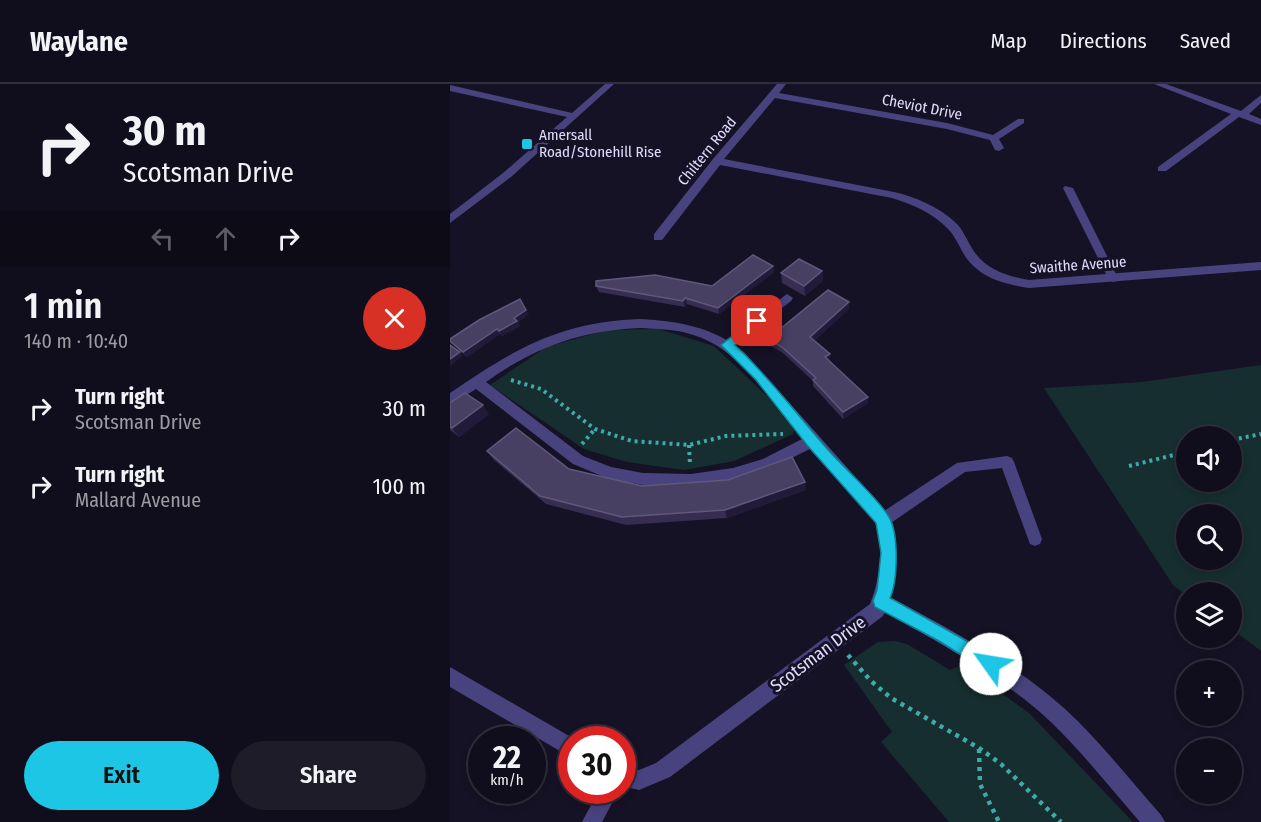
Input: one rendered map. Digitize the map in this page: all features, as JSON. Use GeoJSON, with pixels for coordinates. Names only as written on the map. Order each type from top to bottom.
{"type":"FeatureCollection","features":[{"type":"Feature","properties":{"kind":"street"},"geometry":{"type":"LineString","coordinates":[[450,220],[507,175],[610,84]]}},
{"type":"Feature","properties":{"kind":"street","name":"Chiltern Road"},"geometry":{"type":"LineString","coordinates":[[658,237],[717,161],[782,84]]}},
{"type":"Feature","properties":{"kind":"street"},"geometry":{"type":"LineString","coordinates":[[1158,84],[1261,122]]}},
{"type":"Feature","properties":{"kind":"street"},"geometry":{"type":"LineString","coordinates":[[450,88],[573,116]]}},
{"type":"Feature","properties":{"kind":"street","name":"Cheviot Drive"},"geometry":{"type":"LineString","coordinates":[[773,94],[947,126],[997,143],[1021,121]]}},
{"type":"Feature","properties":{"kind":"street"},"geometry":{"type":"LineString","coordinates":[[1162,169],[1261,98]]}},
{"type":"Feature","properties":{"kind":"street","name":"Swaithe Avenue"},"geometry":{"type":"LineString","coordinates":[[717,161],[894,195],[918,202],[939,215],[957,232],[970,256],[987,272],[1008,281],[1029,284],[1261,266]]}},
{"type":"Feature","properties":{"kind":"street"},"geometry":{"type":"LineString","coordinates":[[450,400],[512,358],[544,342],[582,329],[617,324],[652,324],[687,328],[727,345],[760,377],[808,437],[883,520]]}},
{"type":"Feature","properties":{"kind":"street"},"geometry":{"type":"LineString","coordinates":[[483,378],[578,460],[609,473],[643,479],[691,481],[733,474],[767,464],[808,437]]}},
{"type":"Feature","properties":{"kind":"street","name":"Scotsman Drive"},"geometry":{"type":"LineString","coordinates":[[636,779],[663,770],[877,610],[885,590],[889,553],[883,520]]}},
{"type":"Feature","properties":{"kind":"street"},"geometry":{"type":"LineString","coordinates":[[881,601],[979,656],[1035,697],[1098,758],[1154,822]]}},
{"type":"Feature","properties":{"kind":"street"},"geometry":{"type":"LineString","coordinates":[[450,676],[558,740]]}},
{"type":"Feature","properties":{"kind":"lane"},"geometry":{"type":"LineString","coordinates":[[1068,188],[1113,278]]}},
{"type":"Feature","properties":{"kind":"lane"},"geometry":{"type":"LineString","coordinates":[[727,345],[788,298]]}},
{"type":"Feature","properties":{"kind":"lane"},"geometry":{"type":"LineString","coordinates":[[883,520],[962,468],[1007,462],[1035,539]]}},
{"type":"Feature","properties":{"kind":"lane"},"geometry":{"type":"LineString","coordinates":[[591,822],[602,804]]}},
{"type":"Feature","properties":{"kind":"path"},"geometry":{"type":"LineString","coordinates":[[483,378],[541,389],[595,429],[632,441],[689,445],[726,436],[808,437]]}},
{"type":"Feature","properties":{"kind":"path"},"geometry":{"type":"LineString","coordinates":[[1242,439],[1261,434]]}},
{"type":"Feature","properties":{"kind":"path"},"geometry":{"type":"LineString","coordinates":[[1129,466],[1176,454]]}},
{"type":"Feature","properties":{"kind":"path"},"geometry":{"type":"LineString","coordinates":[[837,640],[867,679],[881,691],[979,748],[1012,772],[1062,822]]}},
{"type":"Feature","properties":{"kind":"path"},"geometry":{"type":"LineString","coordinates":[[979,748],[980,784],[999,822]]}},
{"type":"Feature","properties":{"kind":"green space"},"geometry":{"type":"Polygon","coordinates":[[[659,329],[714,346],[769,398],[794,430],[793,434],[734,461],[684,470],[627,462],[584,449],[490,385],[546,347],[607,330],[659,329]]]}},
{"type":"Feature","properties":{"kind":"green space"},"geometry":{"type":"Polygon","coordinates":[[[1261,365],[1261,651],[1242,637],[1242,582],[1176,582],[1176,587],[1173,585],[1044,388],[1142,382],[1261,365]]]}},
{"type":"Feature","properties":{"kind":"green space"},"geometry":{"type":"Polygon","coordinates":[[[895,641],[907,644],[950,670],[962,665],[1029,713],[1133,822],[949,822],[881,742],[892,732],[844,665],[878,642],[895,641]]]}},
{"type":"Feature","properties":{"kind":"building"},"geometry":{"type":"Polygon","coordinates":[[[753,255],[773,266],[718,308],[685,298],[683,301],[596,286],[596,281],[655,275],[712,286],[753,255]]]}},
{"type":"Feature","properties":{"kind":"building"},"geometry":{"type":"Polygon","coordinates":[[[799,259],[822,271],[804,286],[781,273],[799,259]]]}},
{"type":"Feature","properties":{"kind":"building"},"geometry":{"type":"Polygon","coordinates":[[[828,290],[849,302],[810,337],[830,354],[825,357],[868,397],[843,412],[813,380],[816,378],[782,347],[768,339],[828,290]]]}},
{"type":"Feature","properties":{"kind":"building"},"geometry":{"type":"Polygon","coordinates":[[[520,299],[526,310],[514,318],[517,321],[499,331],[497,329],[463,352],[450,341],[479,320],[520,299]]]}},
{"type":"Feature","properties":{"kind":"building"},"geometry":{"type":"Polygon","coordinates":[[[450,345],[460,352],[450,359],[450,345]]]}},
{"type":"Feature","properties":{"kind":"building"},"geometry":{"type":"Polygon","coordinates":[[[465,393],[483,405],[452,428],[450,427],[450,403],[465,393]]]}},
{"type":"Feature","properties":{"kind":"building"},"geometry":{"type":"Polygon","coordinates":[[[516,428],[569,469],[642,486],[728,480],[792,457],[805,482],[725,510],[622,517],[540,496],[487,451],[516,428]]]}},
{"type":"Feature","properties":{"kind":"place","name":"Amersall Road/Stonehill Rise"},"geometry":{"type":"Point","coordinates":[527,144]}},
{"type":"Feature","properties":{"kind":"route"},"geometry":{"type":"LineString","coordinates":[[757,321],[727,345],[760,377],[812,441],[883,520],[889,553],[885,590],[881,601],[991,664]]}}]}
